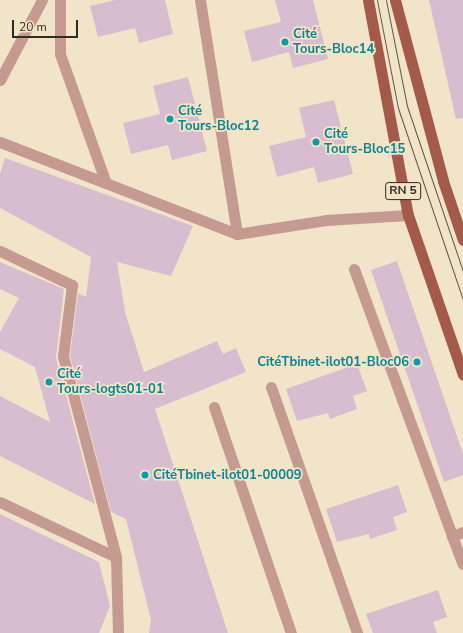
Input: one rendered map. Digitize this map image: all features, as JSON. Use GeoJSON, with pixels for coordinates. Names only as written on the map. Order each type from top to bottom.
{"type":"FeatureCollection","features":[{"type":"Feature","properties":{"kind":"main road","name":"RN 5"},"geometry":{"type":"LineString","coordinates":[[368,0],[408,215],[463,375]]}},
{"type":"Feature","properties":{"kind":"main road"},"geometry":{"type":"LineString","coordinates":[[395,0],[443,181],[463,240]]}},
{"type":"Feature","properties":{"kind":"street"},"geometry":{"type":"LineString","coordinates":[[0,80],[42,0]]}},
{"type":"Feature","properties":{"kind":"street"},"geometry":{"type":"LineString","coordinates":[[60,0],[60,54],[106,183]]}},
{"type":"Feature","properties":{"kind":"street"},"geometry":{"type":"LineString","coordinates":[[200,0],[237,234]]}},
{"type":"Feature","properties":{"kind":"street"},"geometry":{"type":"LineString","coordinates":[[0,142],[237,234],[326,220],[408,215]]}},
{"type":"Feature","properties":{"kind":"street"},"geometry":{"type":"LineString","coordinates":[[0,251],[72,285],[63,356],[116,557],[118,633]]}},
{"type":"Feature","properties":{"kind":"street"},"geometry":{"type":"LineString","coordinates":[[354,269],[463,564]]}},
{"type":"Feature","properties":{"kind":"street"},"geometry":{"type":"LineString","coordinates":[[270,387],[357,633]]}},
{"type":"Feature","properties":{"kind":"street"},"geometry":{"type":"LineString","coordinates":[[214,407],[291,633]]}},
{"type":"Feature","properties":{"kind":"street"},"geometry":{"type":"LineString","coordinates":[[0,502],[116,557]]}},
{"type":"Feature","properties":{"kind":"street"},"geometry":{"type":"LineString","coordinates":[[452,536],[463,532]]}},
{"type":"Feature","properties":{"kind":"building"},"geometry":{"type":"Polygon","coordinates":[[[115,0],[165,0],[173,34],[139,43],[135,28],[98,37],[90,6],[115,0]]]}},
{"type":"Feature","properties":{"kind":"building","name":"Cité Tours-Bloc14"},"geometry":{"type":"Polygon","coordinates":[[[275,0],[313,0],[328,59],[293,68],[289,52],[252,62],[244,31],[281,22],[275,0]]]}},
{"type":"Feature","properties":{"kind":"building"},"geometry":{"type":"Polygon","coordinates":[[[429,0],[463,0],[463,118],[456,119],[429,0]]]}},
{"type":"Feature","properties":{"kind":"building","name":"Cité Tours-Bloc12"},"geometry":{"type":"Polygon","coordinates":[[[188,77],[207,151],[172,160],[168,145],[131,154],[123,123],[160,114],[153,86],[188,77]]]}},
{"type":"Feature","properties":{"kind":"building","name":"Cité Tours-Bloc15"},"geometry":{"type":"Polygon","coordinates":[[[334,100],[353,174],[318,183],[314,167],[277,177],[269,146],[306,137],[299,108],[334,100]]]}},
{"type":"Feature","properties":{"kind":"building","name":"CitéTbinet-ilot01-00009"},"geometry":{"type":"Polygon","coordinates":[[[5,158],[193,226],[171,276],[117,262],[125,312],[144,372],[217,341],[223,354],[236,348],[246,372],[155,409],[228,633],[149,633],[151,620],[126,519],[111,512],[70,356],[78,293],[86,297],[91,257],[0,208],[0,174],[5,158]]]}},
{"type":"Feature","properties":{"kind":"building","name":"CitéTbinet-ilot01-Bloc06"},"geometry":{"type":"Polygon","coordinates":[[[397,261],[463,454],[463,475],[444,482],[371,270],[397,261]]]}},
{"type":"Feature","properties":{"kind":"building","name":"Cité Tours-logts01-01"},"geometry":{"type":"Polygon","coordinates":[[[0,262],[64,289],[56,358],[95,504],[0,456],[0,396],[50,422],[35,367],[0,349],[0,332],[19,298],[0,289],[0,262]]]}},
{"type":"Feature","properties":{"kind":"building"},"geometry":{"type":"Polygon","coordinates":[[[357,364],[367,391],[353,396],[357,409],[330,419],[328,413],[297,421],[286,389],[357,364]]]}},
{"type":"Feature","properties":{"kind":"building"},"geometry":{"type":"Polygon","coordinates":[[[398,485],[407,512],[393,517],[397,530],[370,539],[369,534],[337,542],[326,509],[398,485]]]}},
{"type":"Feature","properties":{"kind":"building"},"geometry":{"type":"Polygon","coordinates":[[[0,514],[99,562],[110,606],[99,633],[0,633],[0,514]]]}},
{"type":"Feature","properties":{"kind":"building"},"geometry":{"type":"Polygon","coordinates":[[[438,590],[447,617],[433,622],[437,633],[373,633],[366,614],[438,590]]]}},
{"type":"Feature","properties":{"kind":"tram line"},"geometry":{"type":"LineString","coordinates":[[377,0],[398,108],[463,300]]}},
{"type":"Feature","properties":{"kind":"tram line"},"geometry":{"type":"LineString","coordinates":[[386,0],[407,106],[463,271]]}},
{"type":"Feature","properties":{"kind":"place","name":"Cité Tours-Bloc14"},"geometry":{"type":"Point","coordinates":[285,42]}},
{"type":"Feature","properties":{"kind":"place","name":"Cité Tours-Bloc12"},"geometry":{"type":"Point","coordinates":[170,119]}},
{"type":"Feature","properties":{"kind":"place","name":"Cité Tours-Bloc15"},"geometry":{"type":"Point","coordinates":[316,142]}},
{"type":"Feature","properties":{"kind":"place","name":"CitéTbinet-ilot01-Bloc06"},"geometry":{"type":"Point","coordinates":[417,362]}},
{"type":"Feature","properties":{"kind":"place","name":"Cité Tours-logts01-01"},"geometry":{"type":"Point","coordinates":[49,382]}},
{"type":"Feature","properties":{"kind":"place","name":"CitéTbinet-ilot01-00009"},"geometry":{"type":"Point","coordinates":[145,475]}}]}
